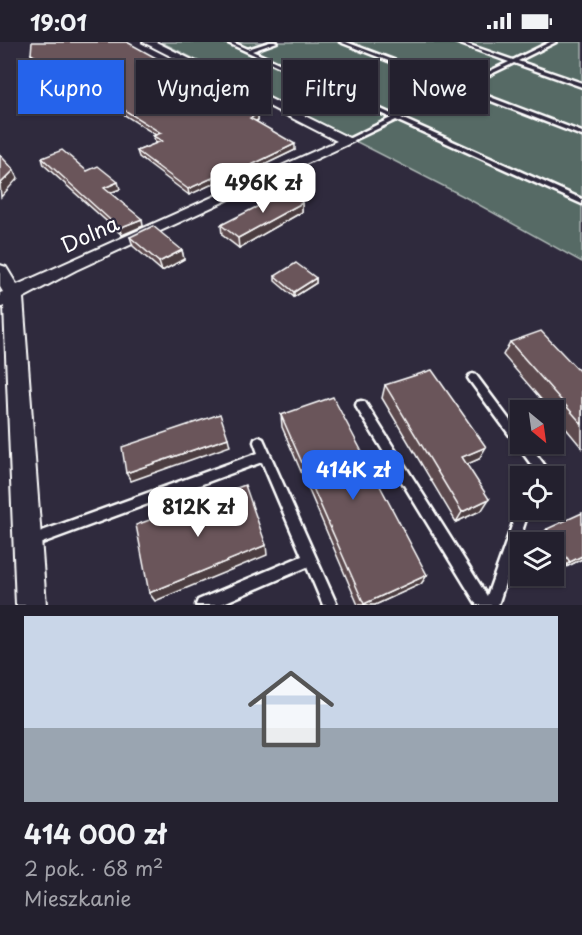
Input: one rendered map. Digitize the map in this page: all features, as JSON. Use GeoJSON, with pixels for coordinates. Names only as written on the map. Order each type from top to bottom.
{"type":"FeatureCollection","features":[{"type":"Feature","properties":{"kind":"street"},"geometry":{"type":"LineString","coordinates":[[148,42],[348,141]]}},
{"type":"Feature","properties":{"kind":"street","name":"Dolna"},"geometry":{"type":"LineString","coordinates":[[7,297],[348,141]]}},
{"type":"Feature","properties":{"kind":"street"},"geometry":{"type":"LineString","coordinates":[[0,272],[7,297],[28,542],[31,605]]}},
{"type":"Feature","properties":{"kind":"lane"},"geometry":{"type":"LineString","coordinates":[[228,42],[582,202]]}},
{"type":"Feature","properties":{"kind":"lane"},"geometry":{"type":"LineString","coordinates":[[248,51],[275,42]]}},
{"type":"Feature","properties":{"kind":"lane"},"geometry":{"type":"LineString","coordinates":[[342,42],[390,61]]}},
{"type":"Feature","properties":{"kind":"lane"},"geometry":{"type":"LineString","coordinates":[[456,42],[582,85]]}},
{"type":"Feature","properties":{"kind":"lane"},"geometry":{"type":"LineString","coordinates":[[488,73],[554,42]]}},
{"type":"Feature","properties":{"kind":"lane"},"geometry":{"type":"LineString","coordinates":[[488,99],[582,134]]}},
{"type":"Feature","properties":{"kind":"lane"},"geometry":{"type":"LineString","coordinates":[[348,141],[402,114]]}},
{"type":"Feature","properties":{"kind":"lane"},"geometry":{"type":"LineString","coordinates":[[473,378],[510,428]]}},
{"type":"Feature","properties":{"kind":"lane"},"geometry":{"type":"LineString","coordinates":[[362,405],[484,605]]}},
{"type":"Feature","properties":{"kind":"lane"},"geometry":{"type":"LineString","coordinates":[[259,442],[330,605]]}},
{"type":"Feature","properties":{"kind":"lane"},"geometry":{"type":"LineString","coordinates":[[28,542],[266,456]]}},
{"type":"Feature","properties":{"kind":"lane"},"geometry":{"type":"LineString","coordinates":[[490,605],[520,520]]}},
{"type":"Feature","properties":{"kind":"lane"},"geometry":{"type":"LineString","coordinates":[[203,605],[310,559]]}},
{"type":"Feature","properties":{"kind":"green space"},"geometry":{"type":"Polygon","coordinates":[[[161,42],[582,42],[582,262],[463,196],[302,114],[378,114],[378,60],[283,60],[283,104],[271,98],[271,60],[196,60],[161,42]]]}},
{"type":"Feature","properties":{"kind":"building"},"geometry":{"type":"Polygon","coordinates":[[[32,42],[127,42],[160,60],[136,60],[136,114],[258,114],[250,118],[295,144],[237,172],[232,169],[188,189],[137,151],[162,141],[153,136],[161,133],[124,110],[124,60],[41,60],[31,54],[32,42]]]}},
{"type":"Feature","properties":{"kind":"building"},"geometry":{"type":"Polygon","coordinates":[[[62,150],[87,171],[98,166],[118,182],[104,188],[142,219],[119,228],[42,158],[62,150]]]}},
{"type":"Feature","properties":{"kind":"building"},"geometry":{"type":"Polygon","coordinates":[[[0,155],[14,170],[0,184],[0,155]]]}},
{"type":"Feature","properties":{"kind":"building"},"geometry":{"type":"Polygon","coordinates":[[[294,188],[302,203],[238,238],[221,225],[294,188]]]}},
{"type":"Feature","properties":{"kind":"building"},"geometry":{"type":"Polygon","coordinates":[[[153,226],[182,250],[159,262],[130,237],[153,226]]]}},
{"type":"Feature","properties":{"kind":"building"},"geometry":{"type":"Polygon","coordinates":[[[296,263],[316,278],[294,292],[275,276],[296,263]]]}},
{"type":"Feature","properties":{"kind":"building"},"geometry":{"type":"Polygon","coordinates":[[[541,331],[582,374],[582,424],[564,404],[564,400],[561,400],[510,342],[541,331]]]}},
{"type":"Feature","properties":{"kind":"building"},"geometry":{"type":"Polygon","coordinates":[[[432,370],[486,447],[462,457],[489,499],[462,512],[385,385],[432,370]]]}},
{"type":"Feature","properties":{"kind":"building"},"geometry":{"type":"Polygon","coordinates":[[[333,397],[427,575],[364,604],[281,415],[333,397]]]}},
{"type":"Feature","properties":{"kind":"building"},"geometry":{"type":"Polygon","coordinates":[[[220,414],[228,438],[126,473],[122,447],[220,414]]]}},
{"type":"Feature","properties":{"kind":"building"},"geometry":{"type":"Polygon","coordinates":[[[245,485],[266,545],[149,593],[136,525],[245,485]]]}},
{"type":"Feature","properties":{"kind":"building"},"geometry":{"type":"Polygon","coordinates":[[[582,513],[582,556],[570,562],[564,553],[564,532],[549,532],[547,529],[582,513]]]}}]}
